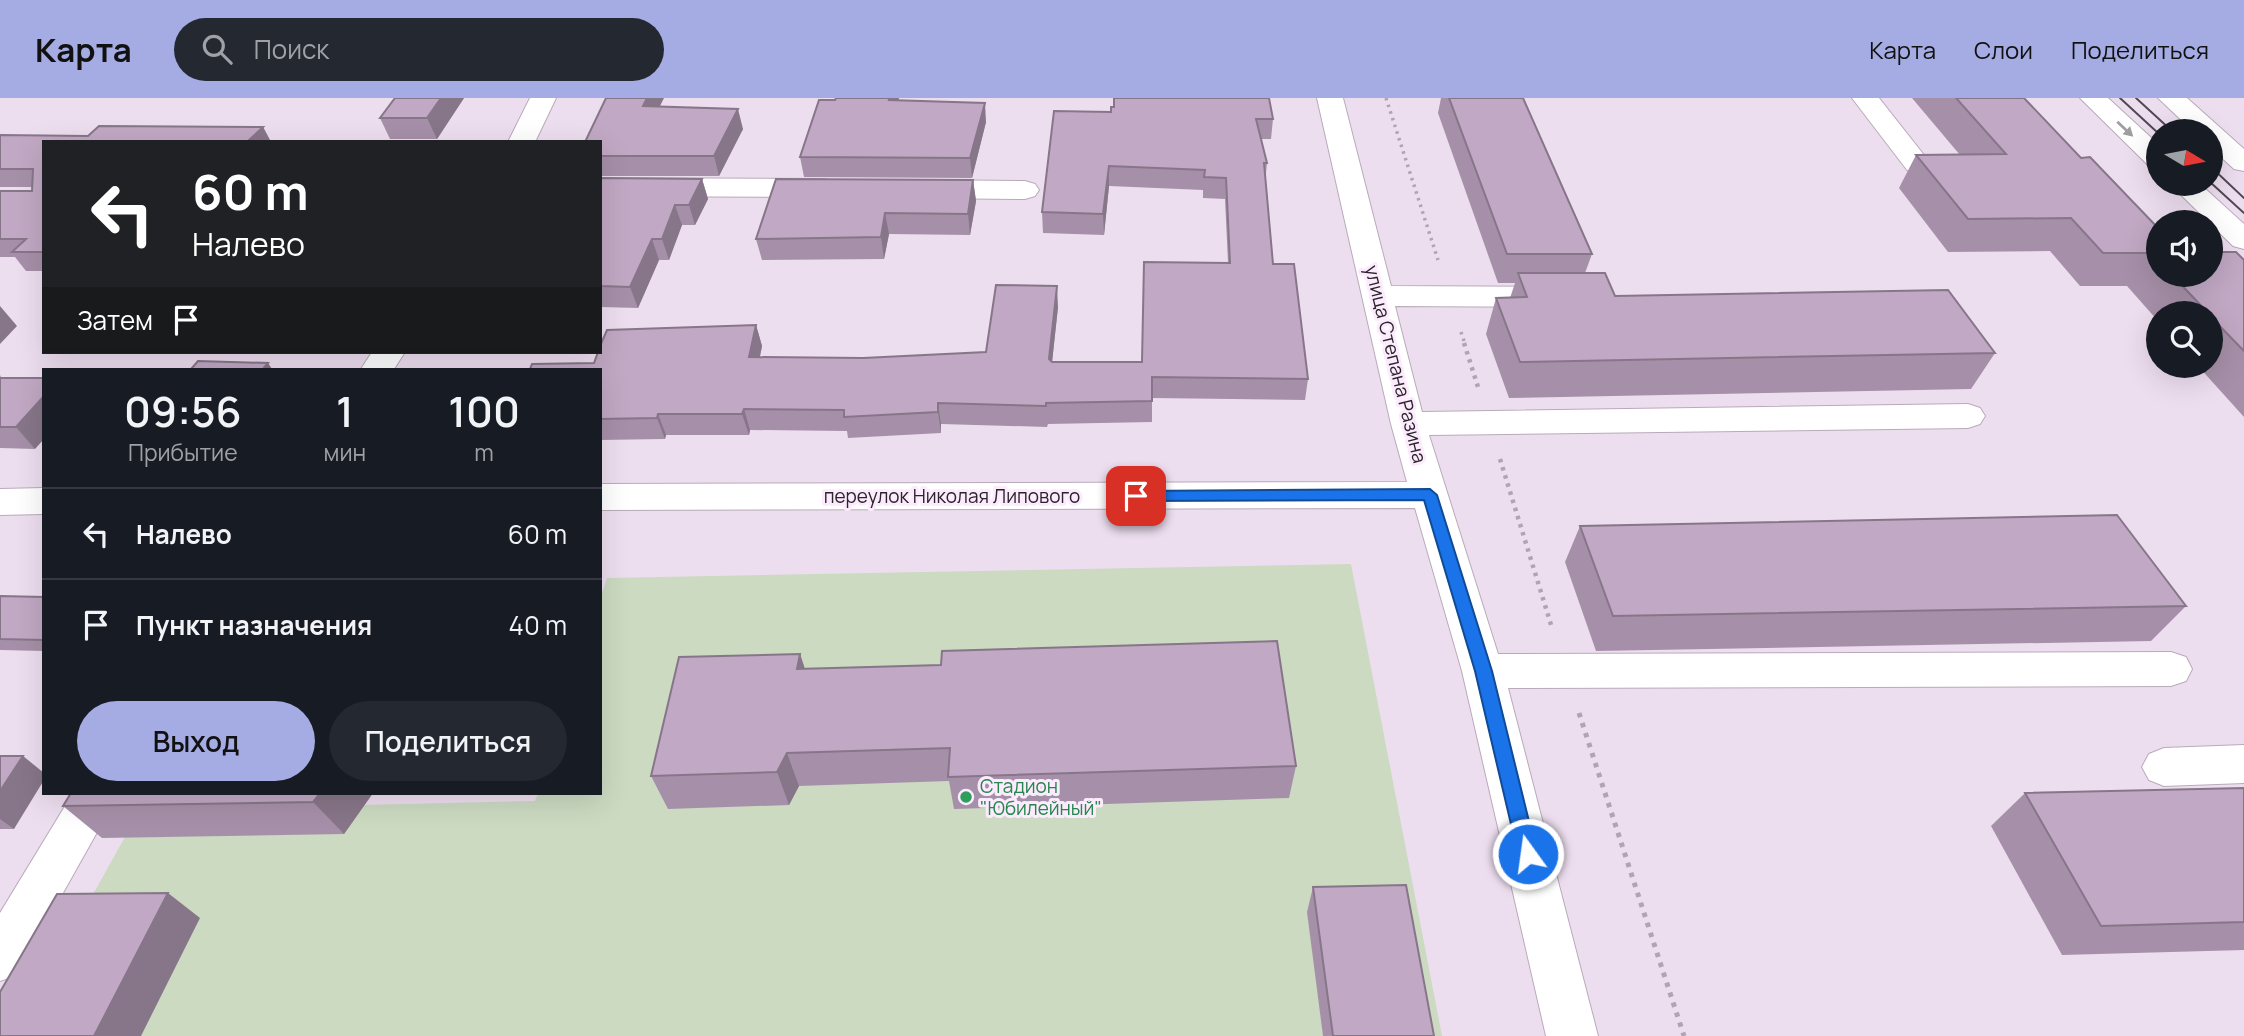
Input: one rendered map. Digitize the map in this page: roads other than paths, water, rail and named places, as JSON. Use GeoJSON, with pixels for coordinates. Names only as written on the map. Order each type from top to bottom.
{"type":"FeatureCollection","features":[{"type":"Feature","properties":{"kind":"street"},"geometry":{"type":"LineString","coordinates":[[522,140],[543,98]]}},
{"type":"Feature","properties":{"kind":"street","name":"улица Степана Разина"},"geometry":{"type":"LineString","coordinates":[[1330,98],[1408,424],[1483,671],[1572,1036]]}},
{"type":"Feature","properties":{"kind":"street"},"geometry":{"type":"LineString","coordinates":[[1865,98],[1917,164]]}},
{"type":"Feature","properties":{"kind":"street"},"geometry":{"type":"LineString","coordinates":[[2093,98],[2146,148]]}},
{"type":"Feature","properties":{"kind":"street"},"geometry":{"type":"LineString","coordinates":[[2171,98],[2194,119]]}},
{"type":"Feature","properties":{"kind":"street"},"geometry":{"type":"LineString","coordinates":[[2223,152],[2236,170]]}},
{"type":"Feature","properties":{"kind":"street"},"geometry":{"type":"LineString","coordinates":[[602,187],[847,189]]}},
{"type":"Feature","properties":{"kind":"street"},"geometry":{"type":"LineString","coordinates":[[902,189],[1025,190]]}},
{"type":"Feature","properties":{"kind":"street"},"geometry":{"type":"LineString","coordinates":[[2197,196],[2244,240]]}},
{"type":"Feature","properties":{"kind":"street"},"geometry":{"type":"LineString","coordinates":[[1379,296],[1589,296]]}},
{"type":"Feature","properties":{"kind":"street"},"geometry":{"type":"LineString","coordinates":[[1408,424],[1968,416]]}},
{"type":"Feature","properties":{"kind":"street","name":"переулок Николая Липового"},"geometry":{"type":"LineString","coordinates":[[602,497],[1430,495]]}},
{"type":"Feature","properties":{"kind":"street"},"geometry":{"type":"LineString","coordinates":[[0,502],[42,501]]}},
{"type":"Feature","properties":{"kind":"street"},"geometry":{"type":"LineString","coordinates":[[1483,671],[2171,669]]}},
{"type":"Feature","properties":{"kind":"street"},"geometry":{"type":"LineString","coordinates":[[2164,767],[2244,764]]}},
{"type":"Feature","properties":{"kind":"street"},"geometry":{"type":"LineString","coordinates":[[0,958],[96,795]]}},
{"type":"Feature","properties":{"kind":"tram line"},"geometry":{"type":"LineString","coordinates":[[2120,98],[2146,122]]}},
{"type":"Feature","properties":{"kind":"tram line"},"geometry":{"type":"LineString","coordinates":[[2136,98],[2159,119]]}},
{"type":"Feature","properties":{"kind":"tram line"},"geometry":{"type":"LineString","coordinates":[[2223,178],[2244,198]]}},
{"type":"Feature","properties":{"kind":"tram line"},"geometry":{"type":"LineString","coordinates":[[2223,194],[2244,213]]}},
{"type":"Feature","properties":{"kind":"place","name":"Стадион \"Юбилейный\""},"geometry":{"type":"Point","coordinates":[966,797]}}]}
